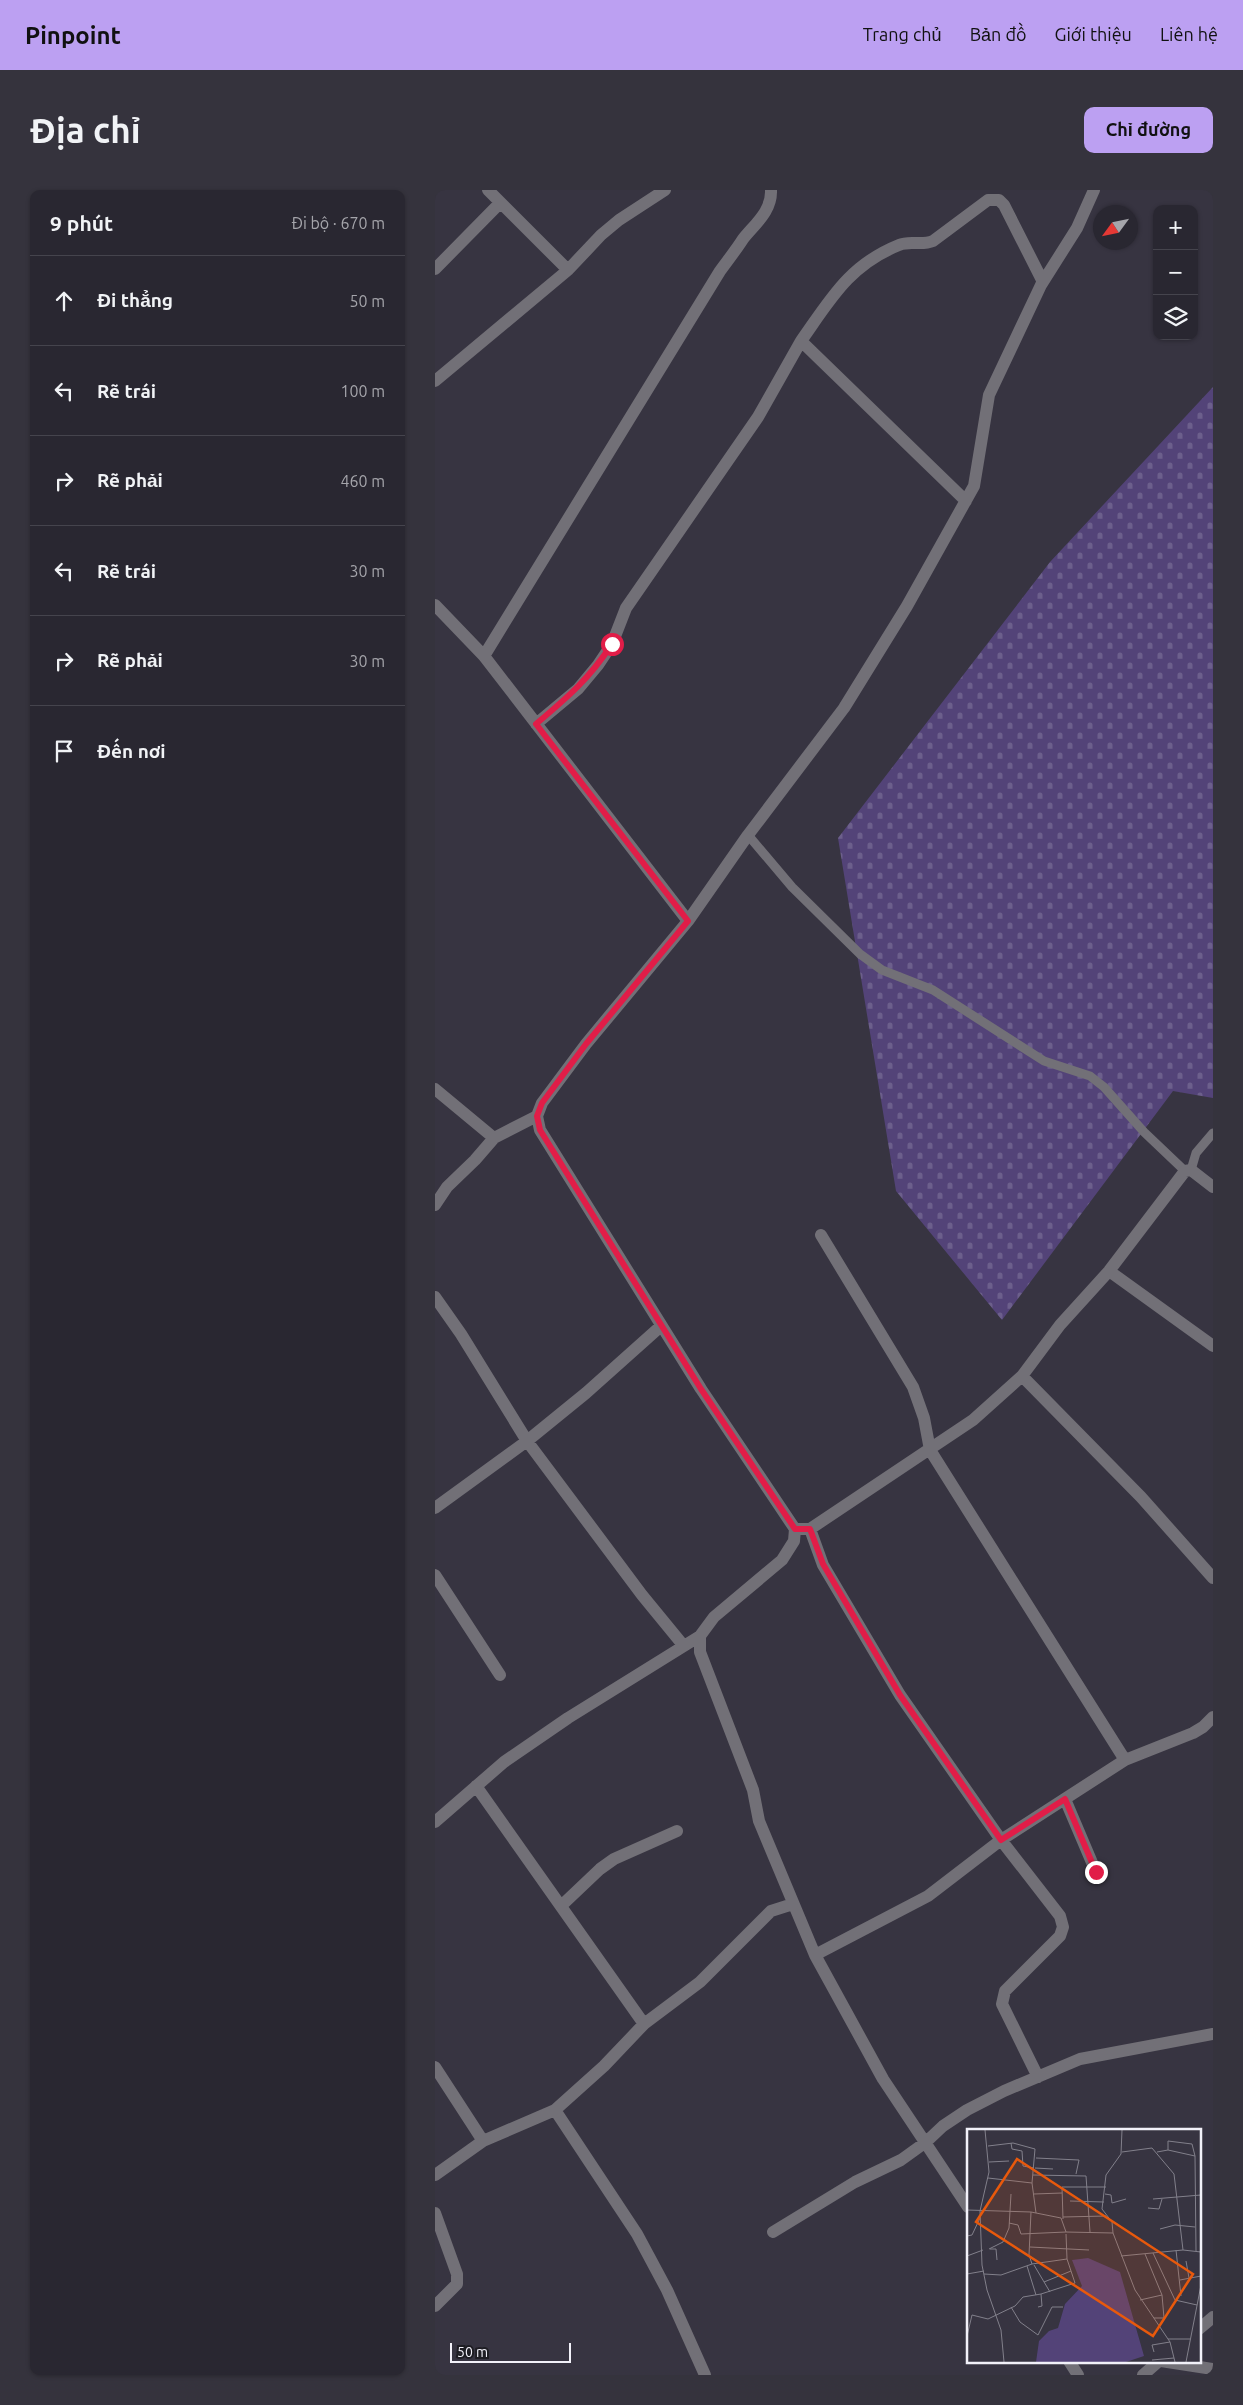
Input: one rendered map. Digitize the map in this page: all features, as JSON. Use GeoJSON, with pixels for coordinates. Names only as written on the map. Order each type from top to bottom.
{"type":"FeatureCollection","features":[{"type":"Feature","properties":{"kind":"street"},"geometry":{"type":"LineString","coordinates":[[488,190],[567,270]]}},
{"type":"Feature","properties":{"kind":"street"},"geometry":{"type":"LineString","coordinates":[[435,381],[567,270],[613,225],[665,190]]}},
{"type":"Feature","properties":{"kind":"street"},"geometry":{"type":"LineString","coordinates":[[484,656],[721,271],[763,217],[771,199],[771,190]]}},
{"type":"Feature","properties":{"kind":"street"},"geometry":{"type":"LineString","coordinates":[[435,1822],[504,1762],[560,1723],[700,1636],[714,1617],[782,1560],[794,1541],[795,1529],[661,1326],[540,1130],[537,1116],[542,1103],[586,1044],[688,921],[748,834],[845,708],[907,606],[974,486],[989,395],[1043,282],[1077,228],[1094,190]]}},
{"type":"Feature","properties":{"kind":"street"},"geometry":{"type":"LineString","coordinates":[[536,724],[578,689],[598,665],[612,644],[626,608],[758,417],[801,341],[851,273],[898,245],[907,243],[923,244],[933,241],[989,200],[999,200],[1004,205],[1043,282]]}},
{"type":"Feature","properties":{"kind":"street"},"geometry":{"type":"LineString","coordinates":[[435,269],[500,203]]}},
{"type":"Feature","properties":{"kind":"street"},"geometry":{"type":"LineString","coordinates":[[801,341],[966,501]]}},
{"type":"Feature","properties":{"kind":"street"},"geometry":{"type":"LineString","coordinates":[[435,605],[484,656],[688,921]]}},
{"type":"Feature","properties":{"kind":"street"},"geometry":{"type":"LineString","coordinates":[[435,1089],[494,1138]]}},
{"type":"Feature","properties":{"kind":"street"},"geometry":{"type":"LineString","coordinates":[[435,1205],[447,1187],[475,1160],[494,1138],[537,1116]]}},
{"type":"Feature","properties":{"kind":"street"},"geometry":{"type":"LineString","coordinates":[[795,1529],[810,1529],[930,1450],[973,1420],[1022,1376],[1060,1325],[1109,1271],[1188,1170],[1213,1187]]}},
{"type":"Feature","properties":{"kind":"street"},"geometry":{"type":"LineString","coordinates":[[821,1235],[913,1387],[925,1418],[930,1450],[1125,1760]]}},
{"type":"Feature","properties":{"kind":"street"},"geometry":{"type":"LineString","coordinates":[[1109,1271],[1213,1346]]}},
{"type":"Feature","properties":{"kind":"street"},"geometry":{"type":"LineString","coordinates":[[435,1297],[461,1334],[527,1442],[642,1595],[683,1645]]}},
{"type":"Feature","properties":{"kind":"street"},"geometry":{"type":"LineString","coordinates":[[435,1508],[527,1442],[586,1393],[661,1326]]}},
{"type":"Feature","properties":{"kind":"street"},"geometry":{"type":"LineString","coordinates":[[1022,1376],[1141,1497],[1213,1578]]}},
{"type":"Feature","properties":{"kind":"street"},"geometry":{"type":"LineString","coordinates":[[810,1529],[823,1564],[900,1695],[1001,1840],[1060,1916],[1063,1927],[1060,1936],[1005,1991],[1002,1997],[1003,2004],[1038,2077]]}},
{"type":"Feature","properties":{"kind":"street"},"geometry":{"type":"LineString","coordinates":[[435,1576],[500,1675]]}},
{"type":"Feature","properties":{"kind":"street"},"geometry":{"type":"LineString","coordinates":[[700,1636],[700,1652],[753,1790],[759,1821],[815,1955],[883,2079],[967,2205]]}},
{"type":"Feature","properties":{"kind":"street"},"geometry":{"type":"LineString","coordinates":[[815,1955],[928,1896],[1001,1840],[1125,1760],[1193,1733],[1203,1727],[1213,1717]]}},
{"type":"Feature","properties":{"kind":"street"},"geometry":{"type":"LineString","coordinates":[[477,1786],[644,2024]]}},
{"type":"Feature","properties":{"kind":"street"},"geometry":{"type":"LineString","coordinates":[[1065,1799],[1096,1872]]}},
{"type":"Feature","properties":{"kind":"street"},"geometry":{"type":"LineString","coordinates":[[561,1906],[599,1869],[614,1859],[677,1831]]}},
{"type":"Feature","properties":{"kind":"street"},"geometry":{"type":"LineString","coordinates":[[435,2174],[483,2141],[555,2110],[604,2066],[644,2024],[700,1982],[771,1911],[793,1904]]}},
{"type":"Feature","properties":{"kind":"street"},"geometry":{"type":"LineString","coordinates":[[773,2232],[855,2182],[901,2160],[926,2142],[943,2126],[967,2110],[1038,2077],[1080,2059],[1213,2034]]}},
{"type":"Feature","properties":{"kind":"street"},"geometry":{"type":"LineString","coordinates":[[435,2067],[483,2141]]}},
{"type":"Feature","properties":{"kind":"street"},"geometry":{"type":"LineString","coordinates":[[555,2110],[637,2234],[667,2290],[705,2375]]}},
{"type":"Feature","properties":{"kind":"street"},"geometry":{"type":"LineString","coordinates":[[435,2213],[457,2274],[457,2284],[435,2306]]}},
{"type":"Feature","properties":{"kind":"street"},"geometry":{"type":"LineString","coordinates":[[1201,2327],[1213,2317]]}},
{"type":"Feature","properties":{"kind":"street"},"geometry":{"type":"LineString","coordinates":[[1070,2362],[1078,2375]]}},
{"type":"Feature","properties":{"kind":"street"},"geometry":{"type":"LineString","coordinates":[[1143,2375],[1159,2362]]}},
{"type":"Feature","properties":{"kind":"street"},"geometry":{"type":"LineString","coordinates":[[1167,2362],[1213,2369]]}},
{"type":"Feature","properties":{"kind":"lane"},"geometry":{"type":"LineString","coordinates":[[748,834],[792,887],[860,954],[882,970],[933,990],[1044,1060],[1090,1076],[1104,1087],[1143,1132],[1188,1170],[1196,1153],[1213,1133]]}},
{"type":"Feature","properties":{"kind":"green space"},"geometry":{"type":"Polygon","coordinates":[[[1213,387],[1213,1098],[1173,1091],[1002,1320],[896,1191],[838,838],[1050,562],[1213,387]]]}},
{"type":"Feature","properties":{"kind":"route"},"geometry":{"type":"LineString","coordinates":[[612,644],[578,689],[536,724],[688,921],[586,1044],[542,1103],[537,1116],[540,1130],[701,1389],[795,1529],[810,1529],[823,1564],[900,1695],[1001,1840],[1065,1799],[1096,1872]]}}]}
